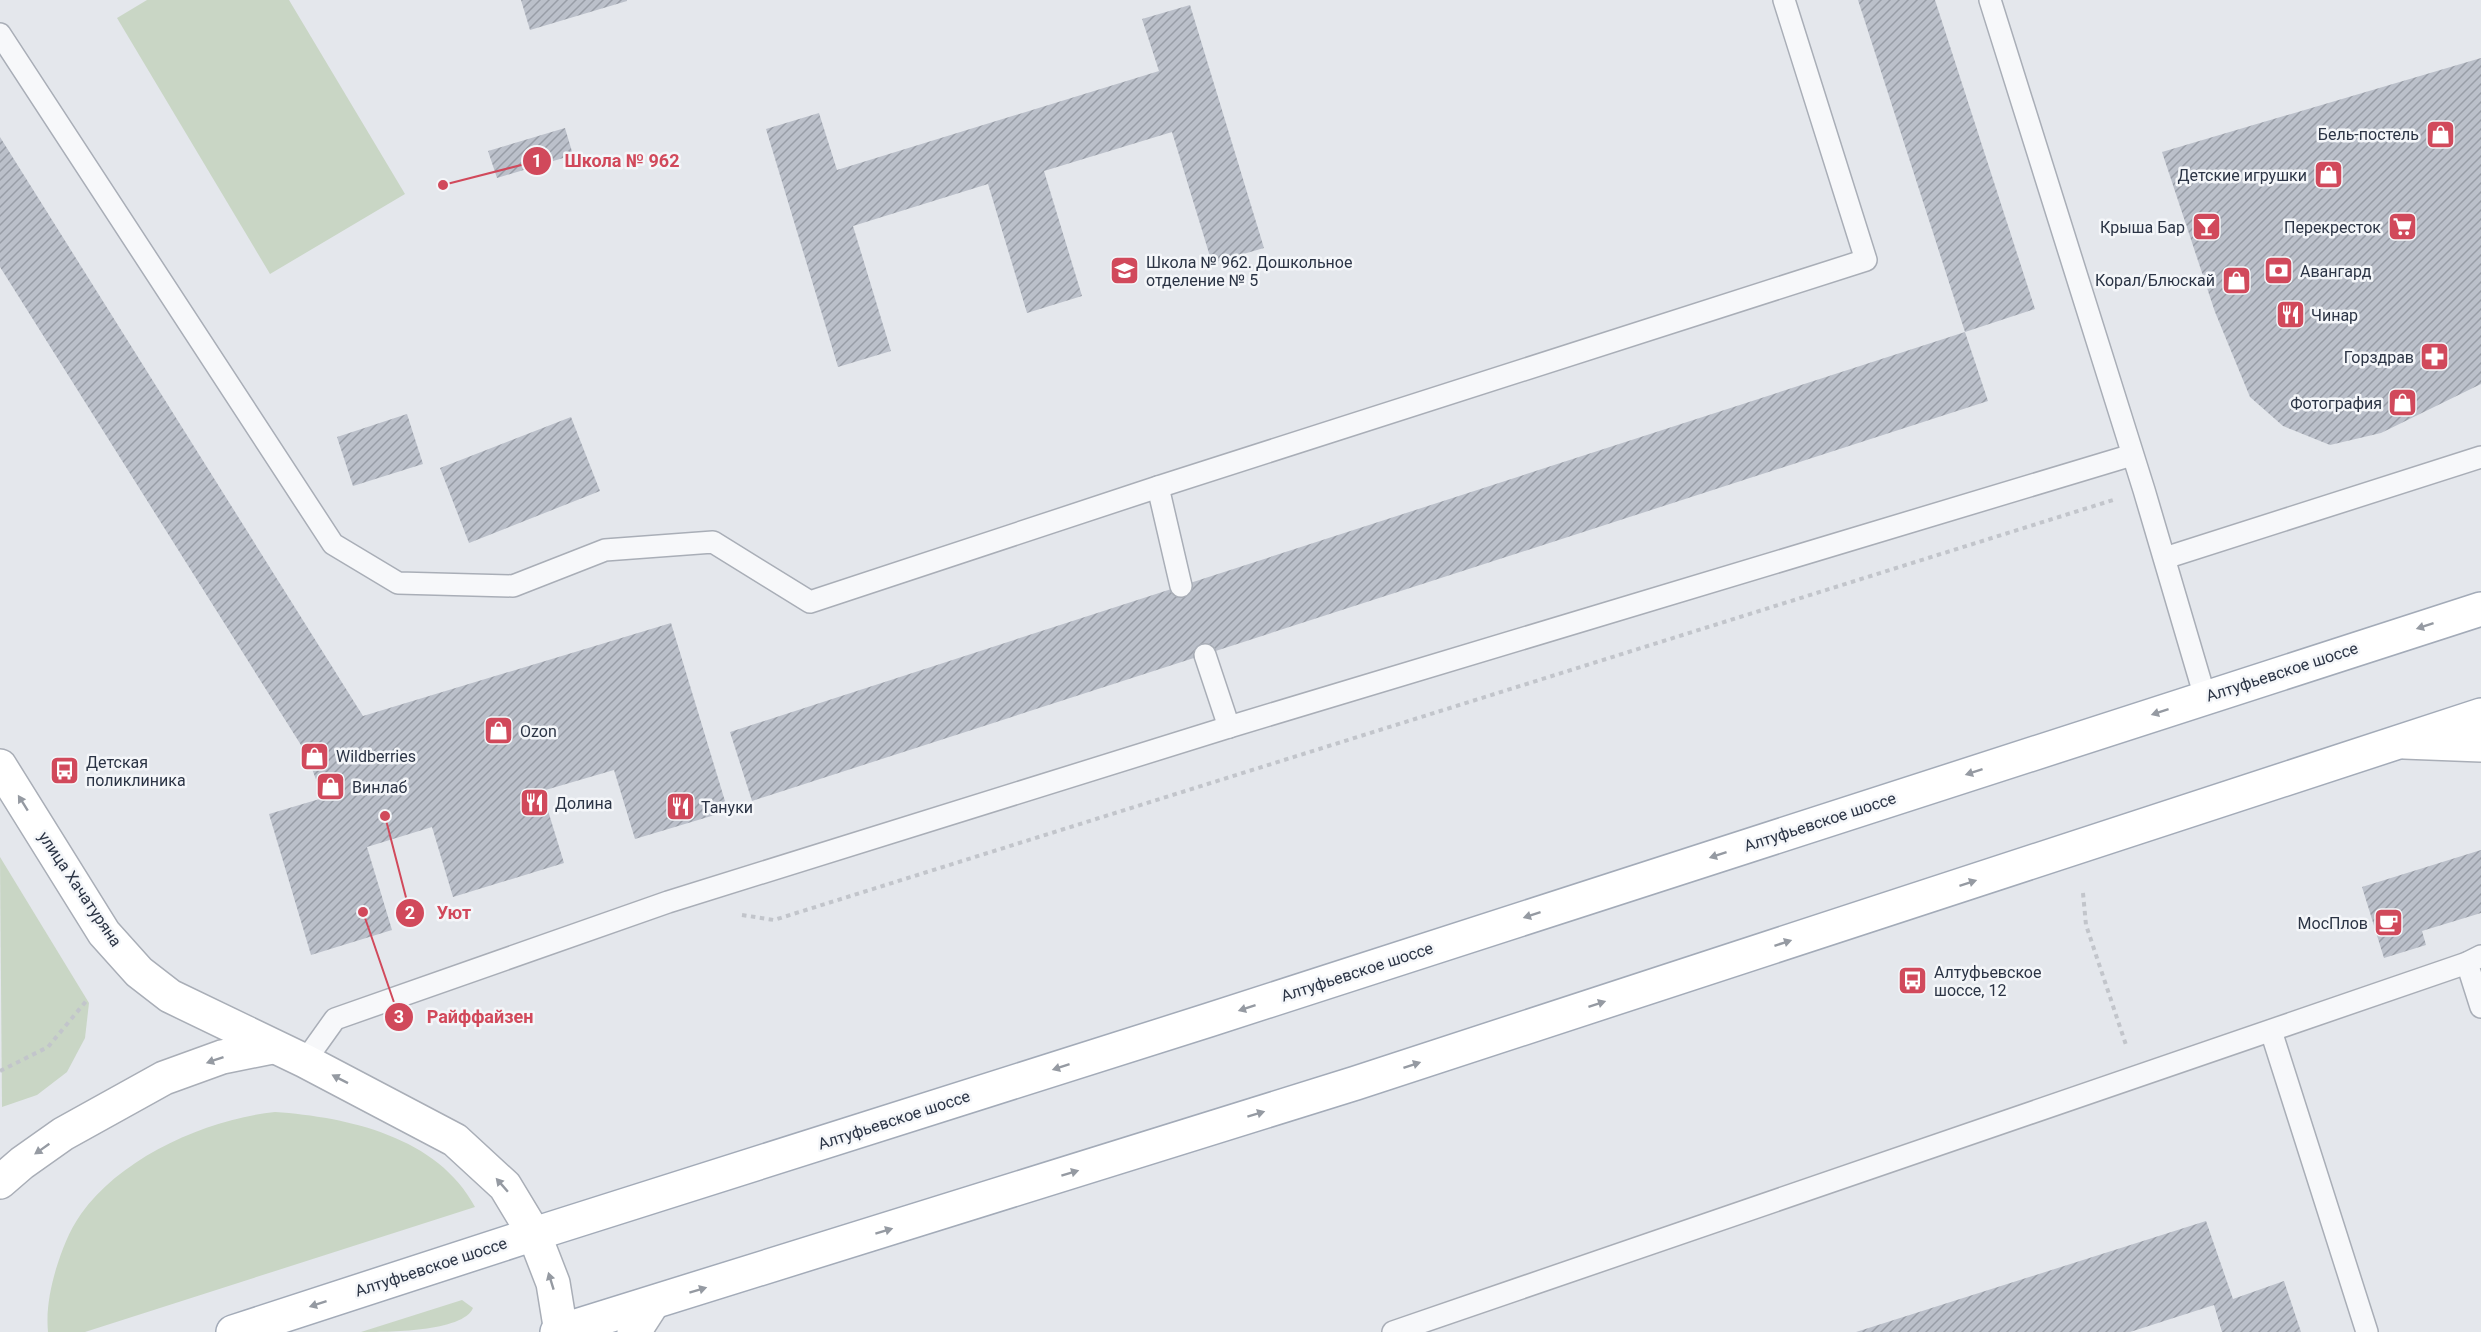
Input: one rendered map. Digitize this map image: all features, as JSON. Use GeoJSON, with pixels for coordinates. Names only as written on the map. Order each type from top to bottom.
{"type":"FeatureCollection","features":[{"type":"Feature","properties":{"kind":"main road","name":"Алтуфьевское шоссе"},"geometry":{"type":"LineString","coordinates":[[233,1332],[1209,1020],[2481,609]]}},
{"type":"Feature","properties":{"kind":"main road"},"geometry":{"type":"LineString","coordinates":[[560,1332],[1356,1083],[2481,715]]}},
{"type":"Feature","properties":{"kind":"main road"},"geometry":{"type":"LineString","coordinates":[[2404,742],[2481,745]]}},
{"type":"Feature","properties":{"kind":"main road","name":"улица Хачатуряна"},"geometry":{"type":"LineString","coordinates":[[0,766],[104,933],[139,972],[170,996],[305,1061],[455,1140],[505,1186],[534,1234],[553,1283],[560,1332]]}},
{"type":"Feature","properties":{"kind":"main road"},"geometry":{"type":"LineString","coordinates":[[0,1182],[63,1134],[164,1078],[222,1057],[272,1047]]}},
{"type":"Feature","properties":{"kind":"main road"},"geometry":{"type":"LineString","coordinates":[[634,1332],[652,1304]]}},
{"type":"Feature","properties":{"kind":"lane"},"geometry":{"type":"LineString","coordinates":[[0,34],[333,544],[398,583],[513,586],[605,550],[713,542],[810,602],[1158,487],[1866,260],[1784,0]]}},
{"type":"Feature","properties":{"kind":"lane"},"geometry":{"type":"LineString","coordinates":[[1990,0],[2165,558],[2205,697]]}},
{"type":"Feature","properties":{"kind":"lane"},"geometry":{"type":"LineString","coordinates":[[305,1061],[336,1019],[668,902],[1228,727],[2132,455]]}},
{"type":"Feature","properties":{"kind":"lane"},"geometry":{"type":"LineString","coordinates":[[2165,558],[2481,457]]}},
{"type":"Feature","properties":{"kind":"lane"},"geometry":{"type":"LineString","coordinates":[[1158,487],[1181,586]]}},
{"type":"Feature","properties":{"kind":"lane"},"geometry":{"type":"LineString","coordinates":[[1205,655],[1228,727]]}},
{"type":"Feature","properties":{"kind":"lane"},"geometry":{"type":"LineString","coordinates":[[1393,1332],[2474,960],[2481,1007]]}},
{"type":"Feature","properties":{"kind":"lane"},"geometry":{"type":"LineString","coordinates":[[2271,1031],[2367,1332]]}},
{"type":"Feature","properties":{"kind":"path"},"geometry":{"type":"LineString","coordinates":[[732,913],[774,920],[2144,490]]}},
{"type":"Feature","properties":{"kind":"path"},"geometry":{"type":"LineString","coordinates":[[2083,893],[2086,925],[2137,1076]]}},
{"type":"Feature","properties":{"kind":"path"},"geometry":{"type":"LineString","coordinates":[[0,1071],[48,1047],[87,1000]]}},
{"type":"Feature","properties":{"kind":"green space"},"geometry":{"type":"Polygon","coordinates":[[[147,0],[289,0],[405,194],[270,274],[117,18],[147,0]]]}},
{"type":"Feature","properties":{"kind":"green space"},"geometry":{"type":"Polygon","coordinates":[[[0,857],[89,1003],[85,1038],[67,1072],[37,1095],[2,1107],[0,857]]]}},
{"type":"Feature","properties":{"kind":"green space"},"geometry":{"type":"Polygon","coordinates":[[[275,1112],[332,1119],[361,1126],[415,1147],[438,1163],[459,1183],[475,1207],[85,1332],[48,1332],[49,1300],[61,1255],[77,1220],[98,1194],[119,1175],[168,1144],[222,1123],[275,1112]]]}},
{"type":"Feature","properties":{"kind":"green space"},"geometry":{"type":"Polygon","coordinates":[[[462,1300],[473,1308],[466,1316],[455,1322],[423,1329],[361,1332],[462,1300]]]}},
{"type":"Feature","properties":{"kind":"building"},"geometry":{"type":"Polygon","coordinates":[[[521,0],[627,0],[627,1],[530,30],[521,0]]]}},
{"type":"Feature","properties":{"kind":"building"},"geometry":{"type":"Polygon","coordinates":[[[1858,0],[1935,0],[2035,309],[1965,332],[1858,0]]]}},
{"type":"Feature","properties":{"kind":"building"},"geometry":{"type":"Polygon","coordinates":[[[1190,5],[1264,248],[1212,263],[1172,132],[1044,171],[1082,296],[1027,313],[988,184],[853,226],[891,351],[838,367],[766,129],[819,113],[837,170],[1159,71],[1142,19],[1190,5]]]}},
{"type":"Feature","properties":{"kind":"building"},"geometry":{"type":"Polygon","coordinates":[[[2481,58],[2481,384],[2381,433],[2330,445],[2283,426],[2250,397],[2215,312],[2162,152],[2481,58]]]}},
{"type":"Feature","properties":{"kind":"building"},"geometry":{"type":"Polygon","coordinates":[[[565,128],[573,155],[497,178],[488,151],[565,128]]]}},
{"type":"Feature","properties":{"kind":"building"},"geometry":{"type":"Polygon","coordinates":[[[0,137],[363,716],[671,623],[728,811],[635,839],[614,770],[542,791],[564,863],[453,897],[432,827],[367,847],[392,930],[311,955],[269,814],[323,798],[306,753],[0,267],[0,137]]]}},
{"type":"Feature","properties":{"kind":"building"},"geometry":{"type":"Polygon","coordinates":[[[1965,332],[1988,401],[752,801],[730,732],[1965,332]]]}},
{"type":"Feature","properties":{"kind":"building"},"geometry":{"type":"Polygon","coordinates":[[[407,414],[423,464],[353,486],[337,437],[407,414]]]}},
{"type":"Feature","properties":{"kind":"building"},"geometry":{"type":"Polygon","coordinates":[[[571,417],[600,491],[469,543],[440,468],[571,417]]]}},
{"type":"Feature","properties":{"kind":"building"},"geometry":{"type":"Polygon","coordinates":[[[2481,850],[2481,913],[2422,931],[2426,945],[2384,958],[2362,887],[2481,850]]]}},
{"type":"Feature","properties":{"kind":"building"},"geometry":{"type":"Polygon","coordinates":[[[2206,1221],[2233,1299],[2284,1281],[2301,1332],[2222,1332],[2214,1305],[2130,1332],[1856,1332],[2206,1221]]]}},
{"type":"Feature","properties":{"kind":"place","name":"Бель-постель"},"geometry":{"type":"Point","coordinates":[2440,134]}},
{"type":"Feature","properties":{"kind":"place","name":"Детские игрушки"},"geometry":{"type":"Point","coordinates":[2328,175]}},
{"type":"Feature","properties":{"kind":"place","name":"Школа № 962"},"geometry":{"type":"Point","coordinates":[443,185]}},
{"type":"Feature","properties":{"kind":"place","name":"Крыша Бар"},"geometry":{"type":"Point","coordinates":[2206,227]}},
{"type":"Feature","properties":{"kind":"place","name":"Перекресток"},"geometry":{"type":"Point","coordinates":[2402,227]}},
{"type":"Feature","properties":{"kind":"place","name":"Школа № 962. Дошкольное отделение № 5"},"geometry":{"type":"Point","coordinates":[1125,271]}},
{"type":"Feature","properties":{"kind":"place","name":"Авангард"},"geometry":{"type":"Point","coordinates":[2279,271]}},
{"type":"Feature","properties":{"kind":"place","name":"Корал/Блюскай"},"geometry":{"type":"Point","coordinates":[2236,280]}},
{"type":"Feature","properties":{"kind":"place","name":"Чинар"},"geometry":{"type":"Point","coordinates":[2290,315]}},
{"type":"Feature","properties":{"kind":"place","name":"Горздрав"},"geometry":{"type":"Point","coordinates":[2435,357]}},
{"type":"Feature","properties":{"kind":"place","name":"Фотография"},"geometry":{"type":"Point","coordinates":[2403,403]}},
{"type":"Feature","properties":{"kind":"place","name":"Ozon"},"geometry":{"type":"Point","coordinates":[499,731]}},
{"type":"Feature","properties":{"kind":"place","name":"Wildberries"},"geometry":{"type":"Point","coordinates":[315,756]}},
{"type":"Feature","properties":{"kind":"place","name":"Детская поликлиника"},"geometry":{"type":"Point","coordinates":[65,771]}},
{"type":"Feature","properties":{"kind":"place","name":"Винлаб"},"geometry":{"type":"Point","coordinates":[331,787]}},
{"type":"Feature","properties":{"kind":"place","name":"Долина"},"geometry":{"type":"Point","coordinates":[534,803]}},
{"type":"Feature","properties":{"kind":"place","name":"Тануки"},"geometry":{"type":"Point","coordinates":[680,807]}},
{"type":"Feature","properties":{"kind":"place","name":"Уют"},"geometry":{"type":"Point","coordinates":[385,816]}},
{"type":"Feature","properties":{"kind":"place","name":"Райффайзен"},"geometry":{"type":"Point","coordinates":[363,912]}},
{"type":"Feature","properties":{"kind":"place","name":"МосПлов"},"geometry":{"type":"Point","coordinates":[2389,923]}},
{"type":"Feature","properties":{"kind":"place","name":"Алтуфьевское шоссе, 12"},"geometry":{"type":"Point","coordinates":[1913,981]}}]}
